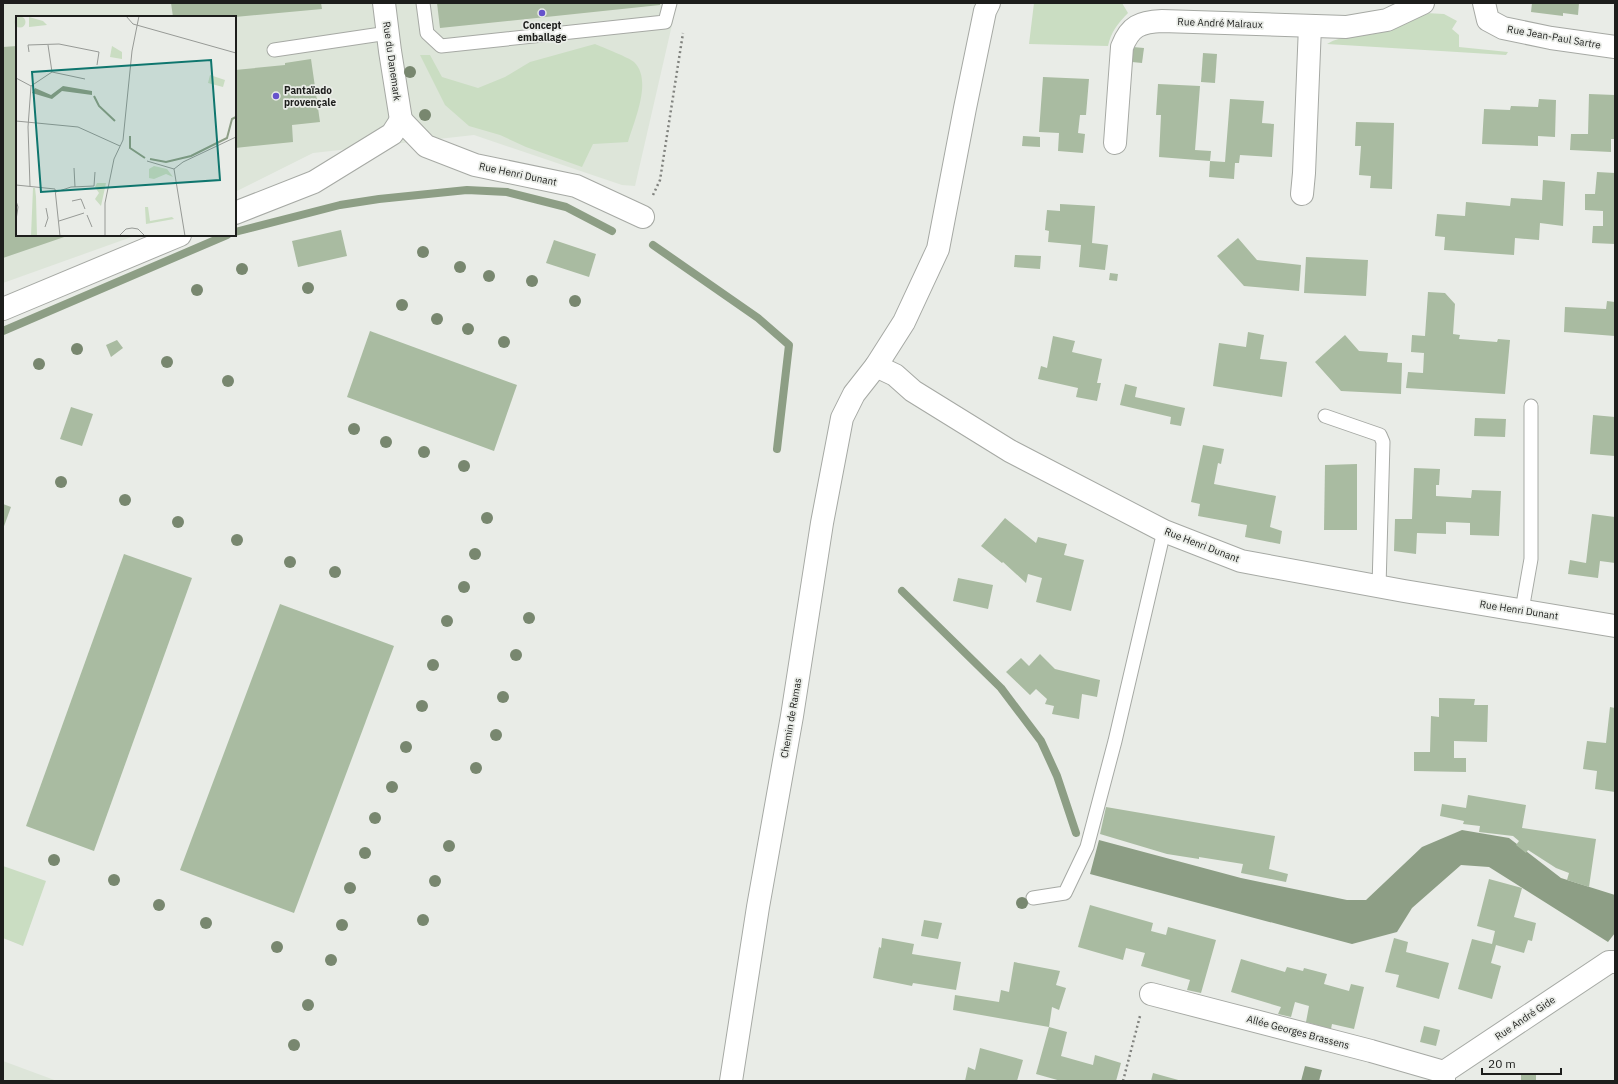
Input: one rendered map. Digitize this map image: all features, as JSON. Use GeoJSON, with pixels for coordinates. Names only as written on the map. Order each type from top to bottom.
{"type":"FeatureCollection","features":[{"type":"Feature","properties":{"kind":"street","name":"Rue du Danemark"},"geometry":{"type":"LineString","coordinates":[[384,3],[401,120]]}},
{"type":"Feature","properties":{"kind":"street","name":"Chemin de Ramas"},"geometry":{"type":"LineString","coordinates":[[731,1081],[758,907],[792,716],[822,523],[842,418],[854,394],[876,366],[904,322],[938,249],[985,11],[989,3]]}},
{"type":"Feature","properties":{"kind":"street","name":"Rue André Malraux"},"geometry":{"type":"LineString","coordinates":[[1114,143],[1122,47],[1126,36],[1138,25],[1150,21],[1162,21],[1346,27],[1387,20],[1422,3]]}},
{"type":"Feature","properties":{"kind":"street","name":"Rue Jean-Paul Sartre"},"geometry":{"type":"LineString","coordinates":[[1484,3],[1488,20],[1503,28],[1551,38],[1615,47]]}},
{"type":"Feature","properties":{"kind":"street"},"geometry":{"type":"LineString","coordinates":[[1302,194],[1310,26]]}},
{"type":"Feature","properties":{"kind":"street","name":"Rue Henri Dunant"},"geometry":{"type":"LineString","coordinates":[[401,120],[426,146],[475,165],[576,186],[643,217]]}},
{"type":"Feature","properties":{"kind":"street"},"geometry":{"type":"LineString","coordinates":[[236,213],[314,182],[392,134],[401,120]]}},
{"type":"Feature","properties":{"kind":"street"},"geometry":{"type":"LineString","coordinates":[[3,309],[178,236]]}},
{"type":"Feature","properties":{"kind":"street","name":"Rue Henri Dunant"},"geometry":{"type":"LineString","coordinates":[[876,366],[895,375],[913,391],[1010,451],[1164,531],[1241,561],[1379,587],[1615,626]]}},
{"type":"Feature","properties":{"kind":"street","name":"Rue André Gide"},"geometry":{"type":"LineString","coordinates":[[1444,1077],[1609,962],[1615,962]]}},
{"type":"Feature","properties":{"kind":"street","name":"Allée Georges Brassens"},"geometry":{"type":"LineString","coordinates":[[1151,994],[1371,1051],[1444,1077]]}},
{"type":"Feature","properties":{"kind":"lane"},"geometry":{"type":"LineString","coordinates":[[423,3],[427,33],[441,46],[665,22],[670,3]]}},
{"type":"Feature","properties":{"kind":"lane"},"geometry":{"type":"LineString","coordinates":[[274,50],[388,33]]}},
{"type":"Feature","properties":{"kind":"lane"},"geometry":{"type":"LineString","coordinates":[[1522,610],[1531,559],[1531,406]]}},
{"type":"Feature","properties":{"kind":"lane"},"geometry":{"type":"LineString","coordinates":[[1325,416],[1380,435],[1383,442],[1379,587]]}},
{"type":"Feature","properties":{"kind":"lane"},"geometry":{"type":"LineString","coordinates":[[1033,898],[1065,893],[1087,847],[1115,741],[1164,531]]}},
{"type":"Feature","properties":{"kind":"path"},"geometry":{"type":"LineString","coordinates":[[643,217],[660,180],[684,26]]}},
{"type":"Feature","properties":{"kind":"path"},"geometry":{"type":"LineString","coordinates":[[1123,1081],[1142,1008],[1151,994]]}},
{"type":"Feature","properties":{"kind":"shaded area"},"geometry":{"type":"Polygon","coordinates":[[[3,3],[677,3],[635,186],[622,185],[474,135],[313,153],[236,192],[236,16],[16,16],[16,236],[134,236],[3,283],[3,3]]]}},
{"type":"Feature","properties":{"kind":"shaded area"},"geometry":{"type":"Polygon","coordinates":[[[1034,3],[1122,3],[1128,13],[1115,28],[1108,46],[1029,44],[1034,3]]]}},
{"type":"Feature","properties":{"kind":"shaded area"},"geometry":{"type":"Polygon","coordinates":[[[1426,13],[1444,14],[1457,21],[1452,29],[1459,35],[1459,47],[1508,52],[1506,55],[1327,44],[1346,37],[1385,32],[1426,13]]]}},
{"type":"Feature","properties":{"kind":"shaded area"},"geometry":{"type":"Polygon","coordinates":[[[595,44],[622,55],[634,62],[642,79],[642,90],[638,112],[628,142],[593,144],[582,167],[526,147],[500,135],[469,126],[445,105],[420,55],[430,55],[442,77],[478,88],[505,77],[530,62],[595,44]]]}},
{"type":"Feature","properties":{"kind":"shaded area"},"geometry":{"type":"Polygon","coordinates":[[[1462,830],[1509,838],[1561,878],[1615,895],[1615,933],[1608,942],[1489,867],[1461,865],[1412,908],[1397,932],[1352,944],[1090,874],[1099,840],[1241,878],[1347,900],[1366,900],[1422,847],[1462,830]]]}},
{"type":"Feature","properties":{"kind":"shaded area"},"geometry":{"type":"Polygon","coordinates":[[[3,866],[46,881],[23,946],[3,938],[3,866]]]}},
{"type":"Feature","properties":{"kind":"shaded area"},"geometry":{"type":"Polygon","coordinates":[[[3,1061],[57,1081],[3,1081],[3,1061]]]}},
{"type":"Feature","properties":{"kind":"shaded area"},"geometry":{"type":"Polygon","coordinates":[[[1305,1066],[1322,1070],[1319,1081],[1301,1081],[1305,1066]]]}},
{"type":"Feature","properties":{"kind":"building"},"geometry":{"type":"Polygon","coordinates":[[[171,3],[321,3],[322,9],[236,17],[173,16],[171,3]]]}},
{"type":"Feature","properties":{"kind":"building"},"geometry":{"type":"Polygon","coordinates":[[[437,3],[660,3],[660,5],[440,28],[437,3]]]}},
{"type":"Feature","properties":{"kind":"building"},"geometry":{"type":"Polygon","coordinates":[[[1532,3],[1579,3],[1578,15],[1563,13],[1563,16],[1531,12],[1532,3]]]}},
{"type":"Feature","properties":{"kind":"building"},"geometry":{"type":"Polygon","coordinates":[[[16,46],[16,236],[67,236],[3,258],[3,47],[16,46]]]}},
{"type":"Feature","properties":{"kind":"building"},"geometry":{"type":"Polygon","coordinates":[[[1133,47],[1144,48],[1142,63],[1132,62],[1133,47]]]}},
{"type":"Feature","properties":{"kind":"building"},"geometry":{"type":"Polygon","coordinates":[[[1203,53],[1217,54],[1215,83],[1201,82],[1203,53]]]}},
{"type":"Feature","properties":{"kind":"building","name":"Pantaïado provençale"},"geometry":{"type":"Polygon","coordinates":[[[311,59],[320,122],[292,125],[293,142],[236,148],[236,70],[285,65],[285,63],[311,59]]]}},
{"type":"Feature","properties":{"kind":"building"},"geometry":{"type":"Polygon","coordinates":[[[1043,77],[1089,79],[1086,115],[1080,115],[1078,133],[1085,134],[1083,153],[1058,151],[1059,133],[1039,132],[1043,77]]]}},
{"type":"Feature","properties":{"kind":"building"},"geometry":{"type":"Polygon","coordinates":[[[1158,84],[1200,86],[1195,150],[1211,151],[1210,161],[1159,157],[1161,115],[1156,115],[1158,84]]]}},
{"type":"Feature","properties":{"kind":"building"},"geometry":{"type":"Polygon","coordinates":[[[1589,94],[1615,95],[1615,139],[1611,139],[1611,152],[1570,150],[1571,134],[1588,134],[1589,94]]]}},
{"type":"Feature","properties":{"kind":"building"},"geometry":{"type":"Polygon","coordinates":[[[1230,99],[1264,101],[1262,123],[1274,124],[1272,157],[1240,155],[1239,163],[1235,163],[1234,179],[1209,177],[1210,161],[1225,162],[1230,99]]]}},
{"type":"Feature","properties":{"kind":"building"},"geometry":{"type":"Polygon","coordinates":[[[1539,99],[1556,100],[1555,137],[1538,136],[1538,146],[1482,144],[1484,109],[1510,110],[1511,106],[1538,107],[1539,99]]]}},
{"type":"Feature","properties":{"kind":"building"},"geometry":{"type":"Polygon","coordinates":[[[1356,122],[1394,123],[1392,189],[1370,188],[1371,176],[1359,175],[1361,146],[1355,146],[1356,122]]]}},
{"type":"Feature","properties":{"kind":"building"},"geometry":{"type":"Polygon","coordinates":[[[1023,136],[1040,137],[1040,147],[1022,146],[1023,136]]]}},
{"type":"Feature","properties":{"kind":"building"},"geometry":{"type":"Polygon","coordinates":[[[1597,172],[1615,173],[1615,244],[1592,243],[1593,226],[1603,226],[1603,211],[1585,210],[1585,194],[1595,194],[1597,172]]]}},
{"type":"Feature","properties":{"kind":"building"},"geometry":{"type":"Polygon","coordinates":[[[1543,180],[1565,182],[1563,226],[1540,223],[1539,240],[1515,238],[1514,255],[1444,250],[1445,237],[1435,236],[1437,214],[1465,216],[1466,202],[1510,206],[1511,198],[1542,200],[1543,180]]]}},
{"type":"Feature","properties":{"kind":"building"},"geometry":{"type":"Polygon","coordinates":[[[1060,204],[1095,206],[1092,243],[1108,245],[1105,270],[1079,267],[1081,245],[1048,242],[1049,231],[1045,230],[1047,210],[1060,211],[1060,204]]]}},
{"type":"Feature","properties":{"kind":"building"},"geometry":{"type":"Polygon","coordinates":[[[341,230],[347,256],[298,267],[292,241],[341,230]]]}},
{"type":"Feature","properties":{"kind":"building"},"geometry":{"type":"Polygon","coordinates":[[[1238,238],[1257,260],[1301,265],[1299,291],[1244,286],[1217,256],[1238,238]]]}},
{"type":"Feature","properties":{"kind":"building"},"geometry":{"type":"Polygon","coordinates":[[[554,240],[596,254],[589,277],[546,263],[554,240]]]}},
{"type":"Feature","properties":{"kind":"building"},"geometry":{"type":"Polygon","coordinates":[[[1015,255],[1041,256],[1040,269],[1014,267],[1015,255]]]}},
{"type":"Feature","properties":{"kind":"building"},"geometry":{"type":"Polygon","coordinates":[[[1306,257],[1368,260],[1366,296],[1304,293],[1306,257]]]}},
{"type":"Feature","properties":{"kind":"building"},"geometry":{"type":"Polygon","coordinates":[[[1110,273],[1118,274],[1117,281],[1109,280],[1110,273]]]}},
{"type":"Feature","properties":{"kind":"building"},"geometry":{"type":"Polygon","coordinates":[[[1428,292],[1445,293],[1455,304],[1453,334],[1460,335],[1459,339],[1497,342],[1498,339],[1510,340],[1505,394],[1406,388],[1408,372],[1423,373],[1424,353],[1411,352],[1412,335],[1425,336],[1428,292]]]}},
{"type":"Feature","properties":{"kind":"building"},"geometry":{"type":"Polygon","coordinates":[[[1607,301],[1615,302],[1615,336],[1564,332],[1565,307],[1606,309],[1607,301]]]}},
{"type":"Feature","properties":{"kind":"building"},"geometry":{"type":"Polygon","coordinates":[[[370,331],[517,385],[494,451],[347,397],[370,331]]]}},
{"type":"Feature","properties":{"kind":"building"},"geometry":{"type":"Polygon","coordinates":[[[1248,332],[1264,335],[1260,359],[1287,362],[1282,397],[1213,386],[1219,343],[1246,347],[1248,332]]]}},
{"type":"Feature","properties":{"kind":"building"},"geometry":{"type":"Polygon","coordinates":[[[1345,335],[1359,351],[1388,353],[1387,362],[1402,363],[1401,394],[1341,391],[1315,362],[1345,335]]]}},
{"type":"Feature","properties":{"kind":"building"},"geometry":{"type":"Polygon","coordinates":[[[1053,336],[1075,341],[1072,352],[1102,359],[1097,383],[1101,383],[1097,401],[1076,397],[1078,388],[1038,379],[1041,366],[1047,368],[1053,336]]]}},
{"type":"Feature","properties":{"kind":"building"},"geometry":{"type":"Polygon","coordinates":[[[117,340],[123,348],[111,357],[106,345],[117,340]]]}},
{"type":"Feature","properties":{"kind":"building"},"geometry":{"type":"Polygon","coordinates":[[[1125,384],[1137,387],[1135,397],[1185,408],[1181,426],[1170,424],[1171,417],[1120,405],[1125,384]]]}},
{"type":"Feature","properties":{"kind":"building"},"geometry":{"type":"Polygon","coordinates":[[[71,407],[93,414],[82,446],[60,439],[71,407]]]}},
{"type":"Feature","properties":{"kind":"building"},"geometry":{"type":"Polygon","coordinates":[[[1593,415],[1615,417],[1615,456],[1590,454],[1593,415]]]}},
{"type":"Feature","properties":{"kind":"building"},"geometry":{"type":"Polygon","coordinates":[[[1475,418],[1506,419],[1505,437],[1474,436],[1475,418]]]}},
{"type":"Feature","properties":{"kind":"building"},"geometry":{"type":"Polygon","coordinates":[[[1203,445],[1224,449],[1221,464],[1218,463],[1214,484],[1276,496],[1270,527],[1282,531],[1280,544],[1245,537],[1247,525],[1198,516],[1200,504],[1191,502],[1203,445]]]}},
{"type":"Feature","properties":{"kind":"building"},"geometry":{"type":"Polygon","coordinates":[[[1357,464],[1357,530],[1324,530],[1325,465],[1357,464]]]}},
{"type":"Feature","properties":{"kind":"building"},"geometry":{"type":"Polygon","coordinates":[[[1414,468],[1440,469],[1439,485],[1436,485],[1436,496],[1471,498],[1472,490],[1501,491],[1499,536],[1470,535],[1470,523],[1446,522],[1446,534],[1417,533],[1416,554],[1394,551],[1395,519],[1412,519],[1414,468]]]}},
{"type":"Feature","properties":{"kind":"building"},"geometry":{"type":"Polygon","coordinates":[[[3,504],[11,507],[3,529],[3,504]]]}},
{"type":"Feature","properties":{"kind":"building"},"geometry":{"type":"Polygon","coordinates":[[[1592,514],[1615,517],[1615,563],[1600,561],[1598,578],[1568,574],[1570,560],[1586,563],[1592,514]]]}},
{"type":"Feature","properties":{"kind":"building"},"geometry":{"type":"Polygon","coordinates":[[[1005,518],[1036,543],[1038,537],[1067,544],[1064,555],[1084,560],[1071,611],[1036,602],[1042,578],[1028,574],[1026,583],[1003,562],[1002,563],[981,546],[1005,518]]]}},
{"type":"Feature","properties":{"kind":"building"},"geometry":{"type":"Polygon","coordinates":[[[124,554],[192,578],[94,851],[26,826],[124,554]]]}},
{"type":"Feature","properties":{"kind":"building"},"geometry":{"type":"Polygon","coordinates":[[[958,578],[993,585],[988,609],[953,601],[958,578]]]}},
{"type":"Feature","properties":{"kind":"building"},"geometry":{"type":"Polygon","coordinates":[[[280,604],[394,646],[294,913],[180,870],[280,604]]]}},
{"type":"Feature","properties":{"kind":"building"},"geometry":{"type":"Polygon","coordinates":[[[1040,654],[1055,669],[1100,680],[1097,697],[1082,694],[1079,719],[1052,714],[1054,706],[1045,704],[1047,699],[1036,689],[1030,695],[1006,672],[1021,658],[1029,666],[1040,654]]]}},
{"type":"Feature","properties":{"kind":"building"},"geometry":{"type":"Polygon","coordinates":[[[1439,698],[1475,699],[1474,705],[1488,705],[1487,742],[1454,741],[1454,758],[1466,758],[1466,772],[1414,771],[1414,752],[1430,752],[1431,716],[1439,717],[1439,698]]]}},
{"type":"Feature","properties":{"kind":"building"},"geometry":{"type":"Polygon","coordinates":[[[1610,707],[1615,708],[1615,792],[1595,789],[1597,771],[1583,769],[1587,741],[1606,743],[1610,707]]]}},
{"type":"Feature","properties":{"kind":"building"},"geometry":{"type":"Polygon","coordinates":[[[1468,795],[1526,805],[1522,828],[1596,839],[1589,887],[1567,880],[1569,873],[1556,868],[1528,850],[1526,853],[1516,845],[1519,841],[1513,836],[1479,832],[1480,826],[1463,824],[1464,821],[1440,816],[1442,804],[1466,808],[1468,795]]]}},
{"type":"Feature","properties":{"kind":"building"},"geometry":{"type":"Polygon","coordinates":[[[1106,807],[1275,836],[1269,869],[1288,874],[1286,882],[1241,873],[1243,864],[1199,857],[1199,859],[1167,854],[1100,834],[1106,807]]]}},
{"type":"Feature","properties":{"kind":"building"},"geometry":{"type":"Polygon","coordinates":[[[1489,879],[1522,888],[1514,917],[1536,923],[1532,941],[1528,940],[1524,953],[1496,945],[1491,963],[1501,966],[1492,999],[1458,989],[1472,939],[1492,944],[1495,931],[1477,926],[1489,879]]]}},
{"type":"Feature","properties":{"kind":"building"},"geometry":{"type":"Polygon","coordinates":[[[1090,905],[1153,923],[1151,931],[1166,935],[1168,927],[1216,940],[1201,993],[1187,990],[1190,980],[1141,966],[1145,953],[1126,948],[1123,960],[1078,947],[1090,905]]]}},
{"type":"Feature","properties":{"kind":"building"},"geometry":{"type":"Polygon","coordinates":[[[924,920],[942,923],[938,939],[921,936],[924,920]]]}},
{"type":"Feature","properties":{"kind":"building"},"geometry":{"type":"Polygon","coordinates":[[[882,938],[914,944],[912,954],[961,962],[956,990],[913,983],[912,986],[873,978],[879,947],[881,948],[882,938]]]}},
{"type":"Feature","properties":{"kind":"building"},"geometry":{"type":"Polygon","coordinates":[[[1394,938],[1408,942],[1406,952],[1449,963],[1439,999],[1396,987],[1399,975],[1385,972],[1394,938]]]}},
{"type":"Feature","properties":{"kind":"building"},"geometry":{"type":"Polygon","coordinates":[[[1241,959],[1285,972],[1287,967],[1303,971],[1304,968],[1327,974],[1324,984],[1349,991],[1351,984],[1364,987],[1354,1029],[1332,1024],[1331,1029],[1306,1022],[1309,1006],[1295,1002],[1291,1017],[1278,1014],[1281,1007],[1231,992],[1241,959]]]}},
{"type":"Feature","properties":{"kind":"building"},"geometry":{"type":"Polygon","coordinates":[[[1014,962],[1060,971],[1056,985],[1066,988],[1059,1010],[1052,1007],[1049,1027],[953,1010],[955,995],[999,1002],[1001,990],[1009,992],[1014,962]]]}},
{"type":"Feature","properties":{"kind":"building"},"geometry":{"type":"Polygon","coordinates":[[[1424,1026],[1440,1030],[1436,1046],[1420,1042],[1424,1026]]]}},
{"type":"Feature","properties":{"kind":"building"},"geometry":{"type":"Polygon","coordinates":[[[1049,1027],[1067,1032],[1061,1056],[1093,1065],[1095,1055],[1121,1063],[1116,1081],[1061,1081],[1036,1074],[1049,1027]]]}},
{"type":"Feature","properties":{"kind":"building"},"geometry":{"type":"Polygon","coordinates":[[[980,1048],[1023,1060],[1017,1081],[965,1081],[968,1067],[975,1070],[980,1048]]]}},
{"type":"Feature","properties":{"kind":"building"},"geometry":{"type":"Polygon","coordinates":[[[1153,1073],[1182,1081],[1151,1081],[1153,1073]]]}},
{"type":"Feature","properties":{"kind":"building"},"geometry":{"type":"Polygon","coordinates":[[[1521,1074],[1536,1074],[1536,1081],[1521,1081],[1521,1074]]]}},
{"type":"Feature","properties":{"kind":"waterway"},"geometry":{"type":"LineString","coordinates":[[236,232],[340,205],[379,199],[467,190],[507,192],[566,207],[612,231]]}},
{"type":"Feature","properties":{"kind":"waterway"},"geometry":{"type":"LineString","coordinates":[[3,331],[225,236]]}},
{"type":"Feature","properties":{"kind":"waterway"},"geometry":{"type":"LineString","coordinates":[[653,245],[758,318],[789,345],[777,449]]}},
{"type":"Feature","properties":{"kind":"waterway"},"geometry":{"type":"LineString","coordinates":[[902,591],[1001,688],[1041,741],[1057,776],[1076,833]]}},
{"type":"Feature","properties":{"kind":"place","name":"Concept emballage"},"geometry":{"type":"Point","coordinates":[542,13]}},
{"type":"Feature","properties":{"kind":"place","name":"Pantaïado provençale"},"geometry":{"type":"Point","coordinates":[276,96]}}]}
